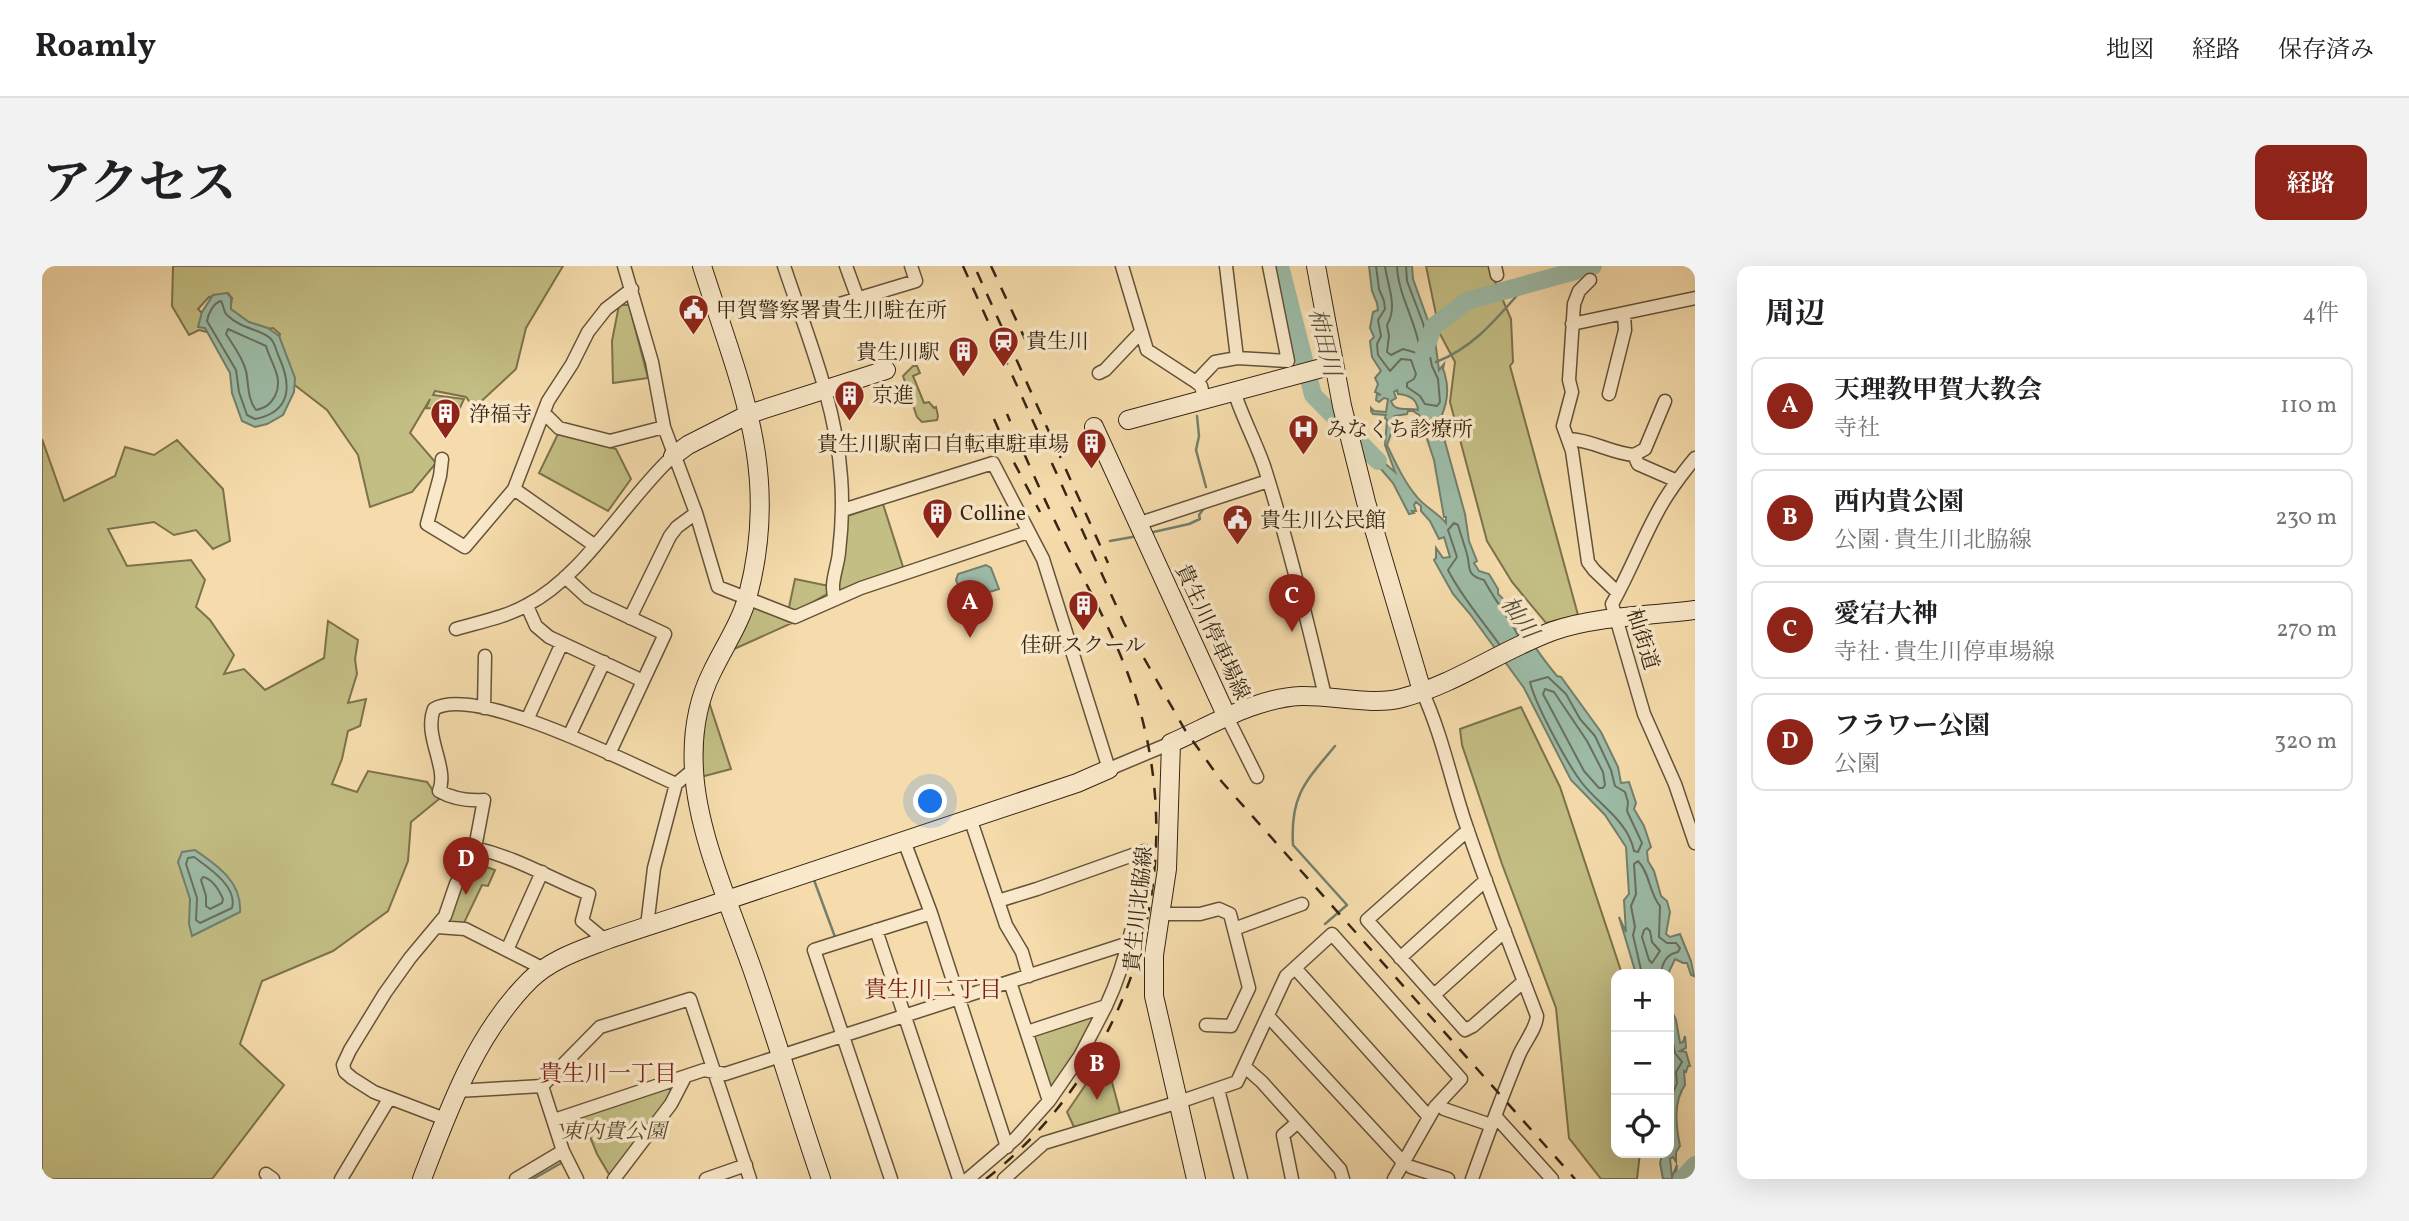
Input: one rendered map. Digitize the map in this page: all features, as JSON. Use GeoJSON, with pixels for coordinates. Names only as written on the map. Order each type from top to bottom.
{"type":"FeatureCollection","features":[{"type":"Feature","properties":{"kind":"street"},"geometry":{"type":"LineString","coordinates":[[624,266],[652,362],[664,426],[696,513],[718,587],[794,617],[835,599],[1028,531]]}},
{"type":"Feature","properties":{"kind":"street"},"geometry":{"type":"LineString","coordinates":[[702,266],[749,414],[760,474],[761,520],[757,555],[747,598],[704,692],[695,730],[694,769],[701,817],[821,1179]]}},
{"type":"Feature","properties":{"kind":"street"},"geometry":{"type":"LineString","coordinates":[[784,266],[824,390],[839,458],[843,510],[832,591],[835,599]]}},
{"type":"Feature","properties":{"kind":"street"},"geometry":{"type":"LineString","coordinates":[[846,266],[858,299]]}},
{"type":"Feature","properties":{"kind":"street"},"geometry":{"type":"LineString","coordinates":[[800,316],[916,281],[911,266]]}},
{"type":"Feature","properties":{"kind":"street"},"geometry":{"type":"LineString","coordinates":[[1122,266],[1147,350],[1201,386],[1204,398]]}},
{"type":"Feature","properties":{"kind":"street"},"geometry":{"type":"LineString","coordinates":[[1226,266],[1237,358]]}},
{"type":"Feature","properties":{"kind":"street"},"geometry":{"type":"LineString","coordinates":[[1196,382],[1215,362],[1237,358],[1288,361],[1269,266]]}},
{"type":"Feature","properties":{"kind":"street"},"geometry":{"type":"LineString","coordinates":[[1316,266],[1333,365],[1356,462],[1428,689],[1448,771],[1537,1016],[1525,1039],[1472,1179]]}},
{"type":"Feature","properties":{"kind":"street"},"geometry":{"type":"LineString","coordinates":[[1590,280],[1579,290],[1576,298],[1569,380],[1572,392],[1563,426],[1569,439],[1578,484],[1588,562],[1618,593]]}},
{"type":"Feature","properties":{"kind":"street"},"geometry":{"type":"LineString","coordinates":[[442,459],[427,524],[465,547],[514,489],[548,401],[594,323],[606,309],[632,289]]}},
{"type":"Feature","properties":{"kind":"street"},"geometry":{"type":"LineString","coordinates":[[1572,324],[1695,298]]}},
{"type":"Feature","properties":{"kind":"street"},"geometry":{"type":"LineString","coordinates":[[1609,394],[1625,330],[1624,314]]}},
{"type":"Feature","properties":{"kind":"street"},"geometry":{"type":"LineString","coordinates":[[1099,373],[1141,332]]}},
{"type":"Feature","properties":{"kind":"street"},"geometry":{"type":"LineString","coordinates":[[1128,420],[1333,365]]}},
{"type":"Feature","properties":{"kind":"street"},"geometry":{"type":"LineString","coordinates":[[456,629],[527,606],[565,577],[655,473],[688,445],[749,414],[886,370]]}},
{"type":"Feature","properties":{"kind":"street"},"geometry":{"type":"LineString","coordinates":[[1234,390],[1242,418],[1256,443],[1268,481],[1306,615],[1325,696]]}},
{"type":"Feature","properties":{"kind":"street"},"geometry":{"type":"LineString","coordinates":[[1569,439],[1586,440],[1634,455],[1645,449],[1665,401]]}},
{"type":"Feature","properties":{"kind":"street"},"geometry":{"type":"LineString","coordinates":[[544,413],[559,428],[610,441],[664,426]]}},
{"type":"Feature","properties":{"kind":"street","name":"貴生川停車場線"},"geometry":{"type":"LineString","coordinates":[[1094,427],[1227,717],[1277,700],[1299,696],[1399,699],[1465,675],[1538,638],[1581,624],[1695,610]]}},
{"type":"Feature","properties":{"kind":"street"},"geometry":{"type":"LineString","coordinates":[[1634,455],[1637,464],[1657,470],[1677,481]]}},
{"type":"Feature","properties":{"kind":"street","name":"杣街道"},"geometry":{"type":"LineString","coordinates":[[1695,458],[1659,509],[1632,569],[1612,604],[1644,714],[1675,783],[1695,843]]}},
{"type":"Feature","properties":{"kind":"street"},"geometry":{"type":"LineString","coordinates":[[843,510],[993,463],[1043,559],[1110,769]]}},
{"type":"Feature","properties":{"kind":"street"},"geometry":{"type":"LineString","coordinates":[[1137,524],[1268,481]]}},
{"type":"Feature","properties":{"kind":"street"},"geometry":{"type":"LineString","coordinates":[[514,489],[594,545]]}},
{"type":"Feature","properties":{"kind":"street"},"geometry":{"type":"LineString","coordinates":[[630,618],[670,536],[677,527],[696,513]]}},
{"type":"Feature","properties":{"kind":"street"},"geometry":{"type":"LineString","coordinates":[[565,577],[588,598],[665,634],[609,754]]}},
{"type":"Feature","properties":{"kind":"street"},"geometry":{"type":"LineString","coordinates":[[527,606],[536,626],[542,632],[643,681]]}},
{"type":"Feature","properties":{"kind":"street"},"geometry":{"type":"LineString","coordinates":[[527,720],[562,643]]}},
{"type":"Feature","properties":{"kind":"street"},"geometry":{"type":"LineString","coordinates":[[484,708],[485,656]]}},
{"type":"Feature","properties":{"kind":"street"},"geometry":{"type":"LineString","coordinates":[[569,736],[604,662]]}},
{"type":"Feature","properties":{"kind":"street"},"geometry":{"type":"LineString","coordinates":[[445,1119],[389,1099],[352,1078],[345,1072],[344,1065],[349,1051],[385,993],[445,916],[456,884],[475,848],[484,800],[466,800],[447,796],[439,791],[442,785],[441,772],[430,719],[434,709],[451,704],[484,708],[545,725],[676,784]]}},
{"type":"Feature","properties":{"kind":"street"},"geometry":{"type":"LineString","coordinates":[[422,1179],[457,1091],[494,1025],[520,991],[544,969],[573,953],[646,926],[1077,783],[1227,717],[1257,777]]}},
{"type":"Feature","properties":{"kind":"street","name":"貴生川北脇線"},"geometry":{"type":"LineString","coordinates":[[1171,743],[1167,869],[1154,955],[1154,996],[1196,1179]]}},
{"type":"Feature","properties":{"kind":"street"},"geometry":{"type":"LineString","coordinates":[[646,926],[654,868],[676,784],[694,769]]}},
{"type":"Feature","properties":{"kind":"street"},"geometry":{"type":"LineString","coordinates":[[970,818],[1006,925],[1021,952],[1029,976]]}},
{"type":"Feature","properties":{"kind":"street"},"geometry":{"type":"LineString","coordinates":[[1468,830],[1367,920],[1465,1030],[1524,981]]}},
{"type":"Feature","properties":{"kind":"street"},"geometry":{"type":"LineString","coordinates":[[904,841],[960,997],[1007,1147]]}},
{"type":"Feature","properties":{"kind":"street"},"geometry":{"type":"LineString","coordinates":[[475,848],[512,858],[565,886],[589,894],[582,921],[606,940]]}},
{"type":"Feature","properties":{"kind":"street"},"geometry":{"type":"LineString","coordinates":[[968,1179],[1029,1126],[1080,1056],[1106,1006],[1129,943],[1144,851],[998,901]]}},
{"type":"Feature","properties":{"kind":"street"},"geometry":{"type":"LineString","coordinates":[[507,950],[542,872]]}},
{"type":"Feature","properties":{"kind":"street"},"geometry":{"type":"LineString","coordinates":[[1400,958],[1486,880]]}},
{"type":"Feature","properties":{"kind":"street"},"geometry":{"type":"LineString","coordinates":[[1234,929],[1303,904]]}},
{"type":"Feature","properties":{"kind":"street"},"geometry":{"type":"LineString","coordinates":[[1161,914],[1200,914],[1219,909],[1230,914],[1249,988],[1231,1026],[1206,1025]]}},
{"type":"Feature","properties":{"kind":"street"},"geometry":{"type":"LineString","coordinates":[[891,1179],[814,950],[931,913]]}},
{"type":"Feature","properties":{"kind":"street"},"geometry":{"type":"LineString","coordinates":[[437,927],[465,929],[544,969]]}},
{"type":"Feature","properties":{"kind":"street"},"geometry":{"type":"LineString","coordinates":[[876,930],[960,1179]]}},
{"type":"Feature","properties":{"kind":"street"},"geometry":{"type":"LineString","coordinates":[[1434,995],[1505,931]]}},
{"type":"Feature","properties":{"kind":"street"},"geometry":{"type":"LineString","coordinates":[[1004,1179],[1044,1143],[1237,1082],[1286,976],[1332,934],[1461,1079],[1435,1107],[1407,1165],[1394,1179]]}},
{"type":"Feature","properties":{"kind":"street"},"geometry":{"type":"LineString","coordinates":[[554,1120],[704,1070],[725,1074],[1129,943]]}},
{"type":"Feature","properties":{"kind":"street"},"geometry":{"type":"LineString","coordinates":[[1294,968],[1429,1117]]}},
{"type":"Feature","properties":{"kind":"street"},"geometry":{"type":"LineString","coordinates":[[1010,982],[1049,1101]]}},
{"type":"Feature","properties":{"kind":"street"},"geometry":{"type":"LineString","coordinates":[[457,1091],[542,1086],[600,1027],[690,999],[750,1179]]}},
{"type":"Feature","properties":{"kind":"street"},"geometry":{"type":"LineString","coordinates":[[1027,1032],[1106,1006]]}},
{"type":"Feature","properties":{"kind":"street"},"geometry":{"type":"LineString","coordinates":[[1268,1016],[1407,1165],[1448,1179]]}},
{"type":"Feature","properties":{"kind":"street"},"geometry":{"type":"LineString","coordinates":[[1245,1067],[1262,1082],[1340,1169],[1343,1179]]}},
{"type":"Feature","properties":{"kind":"street"},"geometry":{"type":"LineString","coordinates":[[614,1179],[671,1104],[685,1077]]}},
{"type":"Feature","properties":{"kind":"street"},"geometry":{"type":"LineString","coordinates":[[542,1086],[564,1151],[577,1179]]}},
{"type":"Feature","properties":{"kind":"street"},"geometry":{"type":"LineString","coordinates":[[1218,1089],[1241,1179]]}},
{"type":"Feature","properties":{"kind":"street"},"geometry":{"type":"LineString","coordinates":[[341,1179],[389,1099]]}},
{"type":"Feature","properties":{"kind":"street"},"geometry":{"type":"LineString","coordinates":[[1444,1109],[1494,1121],[1552,1179]]}},
{"type":"Feature","properties":{"kind":"street"},"geometry":{"type":"LineString","coordinates":[[1292,1179],[1283,1135],[1298,1122]]}},
{"type":"Feature","properties":{"kind":"street"},"geometry":{"type":"LineString","coordinates":[[516,1179],[564,1151]]}},
{"type":"Feature","properties":{"kind":"street"},"geometry":{"type":"LineString","coordinates":[[706,1179],[746,1165]]}},
{"type":"Feature","properties":{"kind":"green space"},"geometry":{"type":"Polygon","coordinates":[[[173,266],[563,266],[526,328],[516,369],[474,408],[466,397],[435,391],[433,395],[464,399],[459,410],[426,408],[430,399],[410,433],[436,463],[412,492],[370,507],[358,455],[327,410],[279,373],[276,349],[280,334],[273,328],[257,331],[230,311],[232,298],[228,293],[209,297],[198,309],[204,315],[211,333],[199,330],[189,335],[172,306],[173,266]]]}},
{"type":"Feature","properties":{"kind":"green space"},"geometry":{"type":"Polygon","coordinates":[[[1426,266],[1491,266],[1511,319],[1513,362],[1510,366],[1578,615],[1546,623],[1512,582],[1487,541],[1450,402],[1455,362],[1440,334],[1426,266]]]}},
{"type":"Feature","properties":{"kind":"green space"},"geometry":{"type":"Polygon","coordinates":[[[619,305],[629,305],[648,378],[613,383],[612,341],[619,305]]]}},
{"type":"Feature","properties":{"kind":"green space"},"geometry":{"type":"Polygon","coordinates":[[[913,366],[917,366],[920,373],[913,376],[924,403],[929,402],[936,407],[937,420],[922,422],[917,417],[903,376],[913,366]]]}},
{"type":"Feature","properties":{"kind":"green space"},"geometry":{"type":"Polygon","coordinates":[[[558,434],[616,449],[631,479],[608,511],[539,473],[558,434]]]}},
{"type":"Feature","properties":{"kind":"green space"},"geometry":{"type":"Polygon","coordinates":[[[42,439],[64,501],[115,476],[125,447],[154,455],[177,440],[223,489],[230,541],[213,549],[196,530],[174,535],[154,522],[108,529],[127,566],[191,560],[205,580],[196,607],[210,620],[234,655],[224,674],[244,669],[265,690],[324,658],[328,621],[358,640],[355,659],[357,674],[348,703],[366,699],[360,726],[348,731],[342,759],[332,784],[357,792],[368,771],[427,782],[439,799],[411,822],[408,861],[388,911],[333,951],[262,981],[240,1044],[284,1085],[212,1179],[47,1179],[42,1174],[42,439]]]}},
{"type":"Feature","properties":{"kind":"green space"},"geometry":{"type":"Polygon","coordinates":[[[883,504],[904,570],[839,594],[835,591],[847,516],[883,504]]]}},
{"type":"Feature","properties":{"kind":"green space"},"geometry":{"type":"Polygon","coordinates":[[[795,579],[829,586],[827,594],[795,612],[788,612],[795,579]]]}},
{"type":"Feature","properties":{"kind":"green space"},"geometry":{"type":"Polygon","coordinates":[[[752,605],[792,623],[732,650],[752,605]]]}},
{"type":"Feature","properties":{"kind":"green space"},"geometry":{"type":"Polygon","coordinates":[[[709,702],[731,769],[701,777],[704,722],[709,702]]]}},
{"type":"Feature","properties":{"kind":"green space"},"geometry":{"type":"Polygon","coordinates":[[[1521,707],[1560,787],[1620,969],[1611,969],[1611,1158],[1639,1158],[1637,1179],[1601,1179],[1569,1138],[1556,1008],[1502,864],[1462,745],[1460,729],[1521,707]]]}},
{"type":"Feature","properties":{"kind":"green space"},"geometry":{"type":"Polygon","coordinates":[[[470,861],[495,870],[488,886],[482,885],[463,925],[445,924],[470,861]]]}},
{"type":"Feature","properties":{"kind":"green space"},"geometry":{"type":"Polygon","coordinates":[[[1093,1015],[1095,1017],[1083,1045],[1051,1091],[1033,1038],[1036,1034],[1093,1015]]]}},
{"type":"Feature","properties":{"kind":"green space"},"geometry":{"type":"Polygon","coordinates":[[[1105,1056],[1121,1116],[1074,1127],[1067,1112],[1105,1056]]]}},
{"type":"Feature","properties":{"kind":"green space","name":"東内貴公園"},"geometry":{"type":"Polygon","coordinates":[[[670,1087],[674,1090],[610,1176],[597,1154],[582,1117],[670,1087]]]}},
{"type":"Feature","properties":{"kind":"water"},"geometry":{"type":"Polygon","coordinates":[[[1369,266],[1412,266],[1413,279],[1435,340],[1439,370],[1444,364],[1447,391],[1441,417],[1444,423],[1442,431],[1465,514],[1469,541],[1477,561],[1474,563],[1479,571],[1489,574],[1498,594],[1534,646],[1557,676],[1561,677],[1601,732],[1618,767],[1621,783],[1629,782],[1636,803],[1634,809],[1644,826],[1651,847],[1647,851],[1648,861],[1670,912],[1666,934],[1670,937],[1680,934],[1694,976],[1691,975],[1687,963],[1675,959],[1670,969],[1635,969],[1619,917],[1626,932],[1624,900],[1629,894],[1626,847],[1605,815],[1571,780],[1524,688],[1453,594],[1434,560],[1436,548],[1443,558],[1450,557],[1444,537],[1439,539],[1430,521],[1421,511],[1421,506],[1416,502],[1416,511],[1409,514],[1393,483],[1362,447],[1361,443],[1395,472],[1385,445],[1386,415],[1373,414],[1371,411],[1371,408],[1374,411],[1386,412],[1388,399],[1384,398],[1379,402],[1376,400],[1377,394],[1381,395],[1375,392],[1378,384],[1375,378],[1381,371],[1372,357],[1370,341],[1374,337],[1370,328],[1373,312],[1378,310],[1372,291],[1369,266]],[[1397,390],[1394,392],[1396,398],[1391,401],[1393,405],[1418,410],[1414,400],[1398,394],[1397,390]],[[1413,411],[1394,416],[1387,445],[1413,492],[1446,523],[1434,460],[1419,415],[1413,411]]]}},
{"type":"Feature","properties":{"kind":"water"},"geometry":{"type":"Polygon","coordinates":[[[227,293],[231,298],[231,309],[249,322],[268,328],[279,336],[295,378],[294,392],[283,415],[267,424],[255,427],[242,421],[232,393],[230,373],[205,328],[198,327],[202,312],[213,295],[227,293]]]}},
{"type":"Feature","properties":{"kind":"water"},"geometry":{"type":"Polygon","coordinates":[[[986,565],[991,568],[999,589],[964,600],[956,580],[958,574],[986,565]]]}},
{"type":"Feature","properties":{"kind":"water"},"geometry":{"type":"Polygon","coordinates":[[[195,850],[219,868],[232,883],[240,901],[240,912],[192,936],[189,924],[190,899],[178,862],[182,852],[195,850]]]}},
{"type":"Feature","properties":{"kind":"water"},"geometry":{"type":"Polygon","coordinates":[[[1674,1016],[1680,1043],[1685,1036],[1686,1048],[1680,1051],[1686,1052],[1690,1066],[1684,1071],[1685,1085],[1677,1106],[1680,1146],[1676,1152],[1676,1162],[1674,1158],[1674,1016]]]}},
{"type":"Feature","properties":{"kind":"water"},"geometry":{"type":"Polygon","coordinates":[[[1661,1158],[1672,1158],[1672,1177],[1677,1165],[1676,1179],[1663,1179],[1661,1158]]]}},
{"type":"Feature","properties":{"kind":"waterway","name":"柿田川"},"geometry":{"type":"LineString","coordinates":[[1280,266],[1313,395],[1378,461]]}},
{"type":"Feature","properties":{"kind":"waterway"},"geometry":{"type":"LineString","coordinates":[[1424,351],[1434,326],[1467,301],[1593,266]]}},
{"type":"Feature","properties":{"kind":"waterway"},"geometry":{"type":"LineString","coordinates":[[1436,362],[1475,338],[1528,283]]}},
{"type":"Feature","properties":{"kind":"waterway","name":"柿田川"},"geometry":{"type":"LineString","coordinates":[[1304,388],[1311,387]]}},
{"type":"Feature","properties":{"kind":"waterway"},"geometry":{"type":"LineString","coordinates":[[1197,416],[1199,436],[1196,450],[1206,487]]}},
{"type":"Feature","properties":{"kind":"waterway"},"geometry":{"type":"LineString","coordinates":[[1149,533],[1200,519],[1199,515],[1205,507]]}},
{"type":"Feature","properties":{"kind":"waterway"},"geometry":{"type":"LineString","coordinates":[[1110,541],[1138,536]]}},
{"type":"Feature","properties":{"kind":"waterway"},"geometry":{"type":"LineString","coordinates":[[1325,924],[1347,905],[1293,845],[1293,828],[1294,814],[1302,791],[1335,746]]}},
{"type":"Feature","properties":{"kind":"waterway"},"geometry":{"type":"LineString","coordinates":[[814,880],[835,937]]}},
{"type":"Feature","properties":{"kind":"waterway"},"geometry":{"type":"LineString","coordinates":[[533,1179],[563,1162]]}},
{"type":"Feature","properties":{"kind":"waterway"},"geometry":{"type":"LineString","coordinates":[[1682,1179],[1695,1165]]}},
{"type":"Feature","properties":{"kind":"railway"},"geometry":{"type":"LineString","coordinates":[[963,266],[1124,623],[1185,730],[1222,782],[1575,1179]]}},
{"type":"Feature","properties":{"kind":"railway"},"geometry":{"type":"LineString","coordinates":[[991,266],[1025,339]]}},
{"type":"Feature","properties":{"kind":"railway"},"geometry":{"type":"LineString","coordinates":[[977,272],[1108,563]]}},
{"type":"Feature","properties":{"kind":"railway"},"geometry":{"type":"LineString","coordinates":[[986,1179],[1037,1132],[1079,1080],[1112,1022],[1137,960],[1151,895],[1156,828],[1151,761],[1129,676],[1007,414]]}},
{"type":"Feature","properties":{"kind":"railway"},"geometry":{"type":"LineString","coordinates":[[994,419],[1040,512]]}},
{"type":"Feature","properties":{"kind":"place","name":"甲賀警察署貴生川駐在所"},"geometry":{"type":"Point","coordinates":[693,337]}},
{"type":"Feature","properties":{"kind":"place","name":"貴生川"},"geometry":{"type":"Point","coordinates":[1003,368]}},
{"type":"Feature","properties":{"kind":"place","name":"貴生川駅"},"geometry":{"type":"Point","coordinates":[963,379]}},
{"type":"Feature","properties":{"kind":"place","name":"京進"},"geometry":{"type":"Point","coordinates":[849,422]}},
{"type":"Feature","properties":{"kind":"place","name":"浄福寺"},"geometry":{"type":"Point","coordinates":[446,441]}},
{"type":"Feature","properties":{"kind":"place","name":"みなくち診療所"},"geometry":{"type":"Point","coordinates":[1303,456]}},
{"type":"Feature","properties":{"kind":"place","name":"貴生川駅南口自転車駐車場"},"geometry":{"type":"Point","coordinates":[1092,471]}},
{"type":"Feature","properties":{"kind":"place","name":"Colline"},"geometry":{"type":"Point","coordinates":[937,540]}},
{"type":"Feature","properties":{"kind":"place","name":"貴生川公民館"},"geometry":{"type":"Point","coordinates":[1237,547]}},
{"type":"Feature","properties":{"kind":"place","name":"佳研スクール"},"geometry":{"type":"Point","coordinates":[1083,632]}},
{"type":"Feature","properties":{"kind":"place","name":"愛宕大神"},"geometry":{"type":"Point","coordinates":[1292,632]}},
{"type":"Feature","properties":{"kind":"place","name":"天理教甲賀大教会"},"geometry":{"type":"Point","coordinates":[970,638]}},
{"type":"Feature","properties":{"kind":"place","name":"フラワー公園"},"geometry":{"type":"Point","coordinates":[466,895]}},
{"type":"Feature","properties":{"kind":"place","name":"西内貴公園"},"geometry":{"type":"Point","coordinates":[1097,1100]}},
{"type":"Feature","properties":{"kind":"district","name":"貴生川二丁目"},"geometry":{"type":"Point","coordinates":[933,989]}},
{"type":"Feature","properties":{"kind":"district","name":"貴生川一丁目"},"geometry":{"type":"Point","coordinates":[608,1073]}},
{"type":"Feature","properties":{"kind":"water label","name":"杣川"},"geometry":{"type":"Point","coordinates":[1520,617]}}]}
